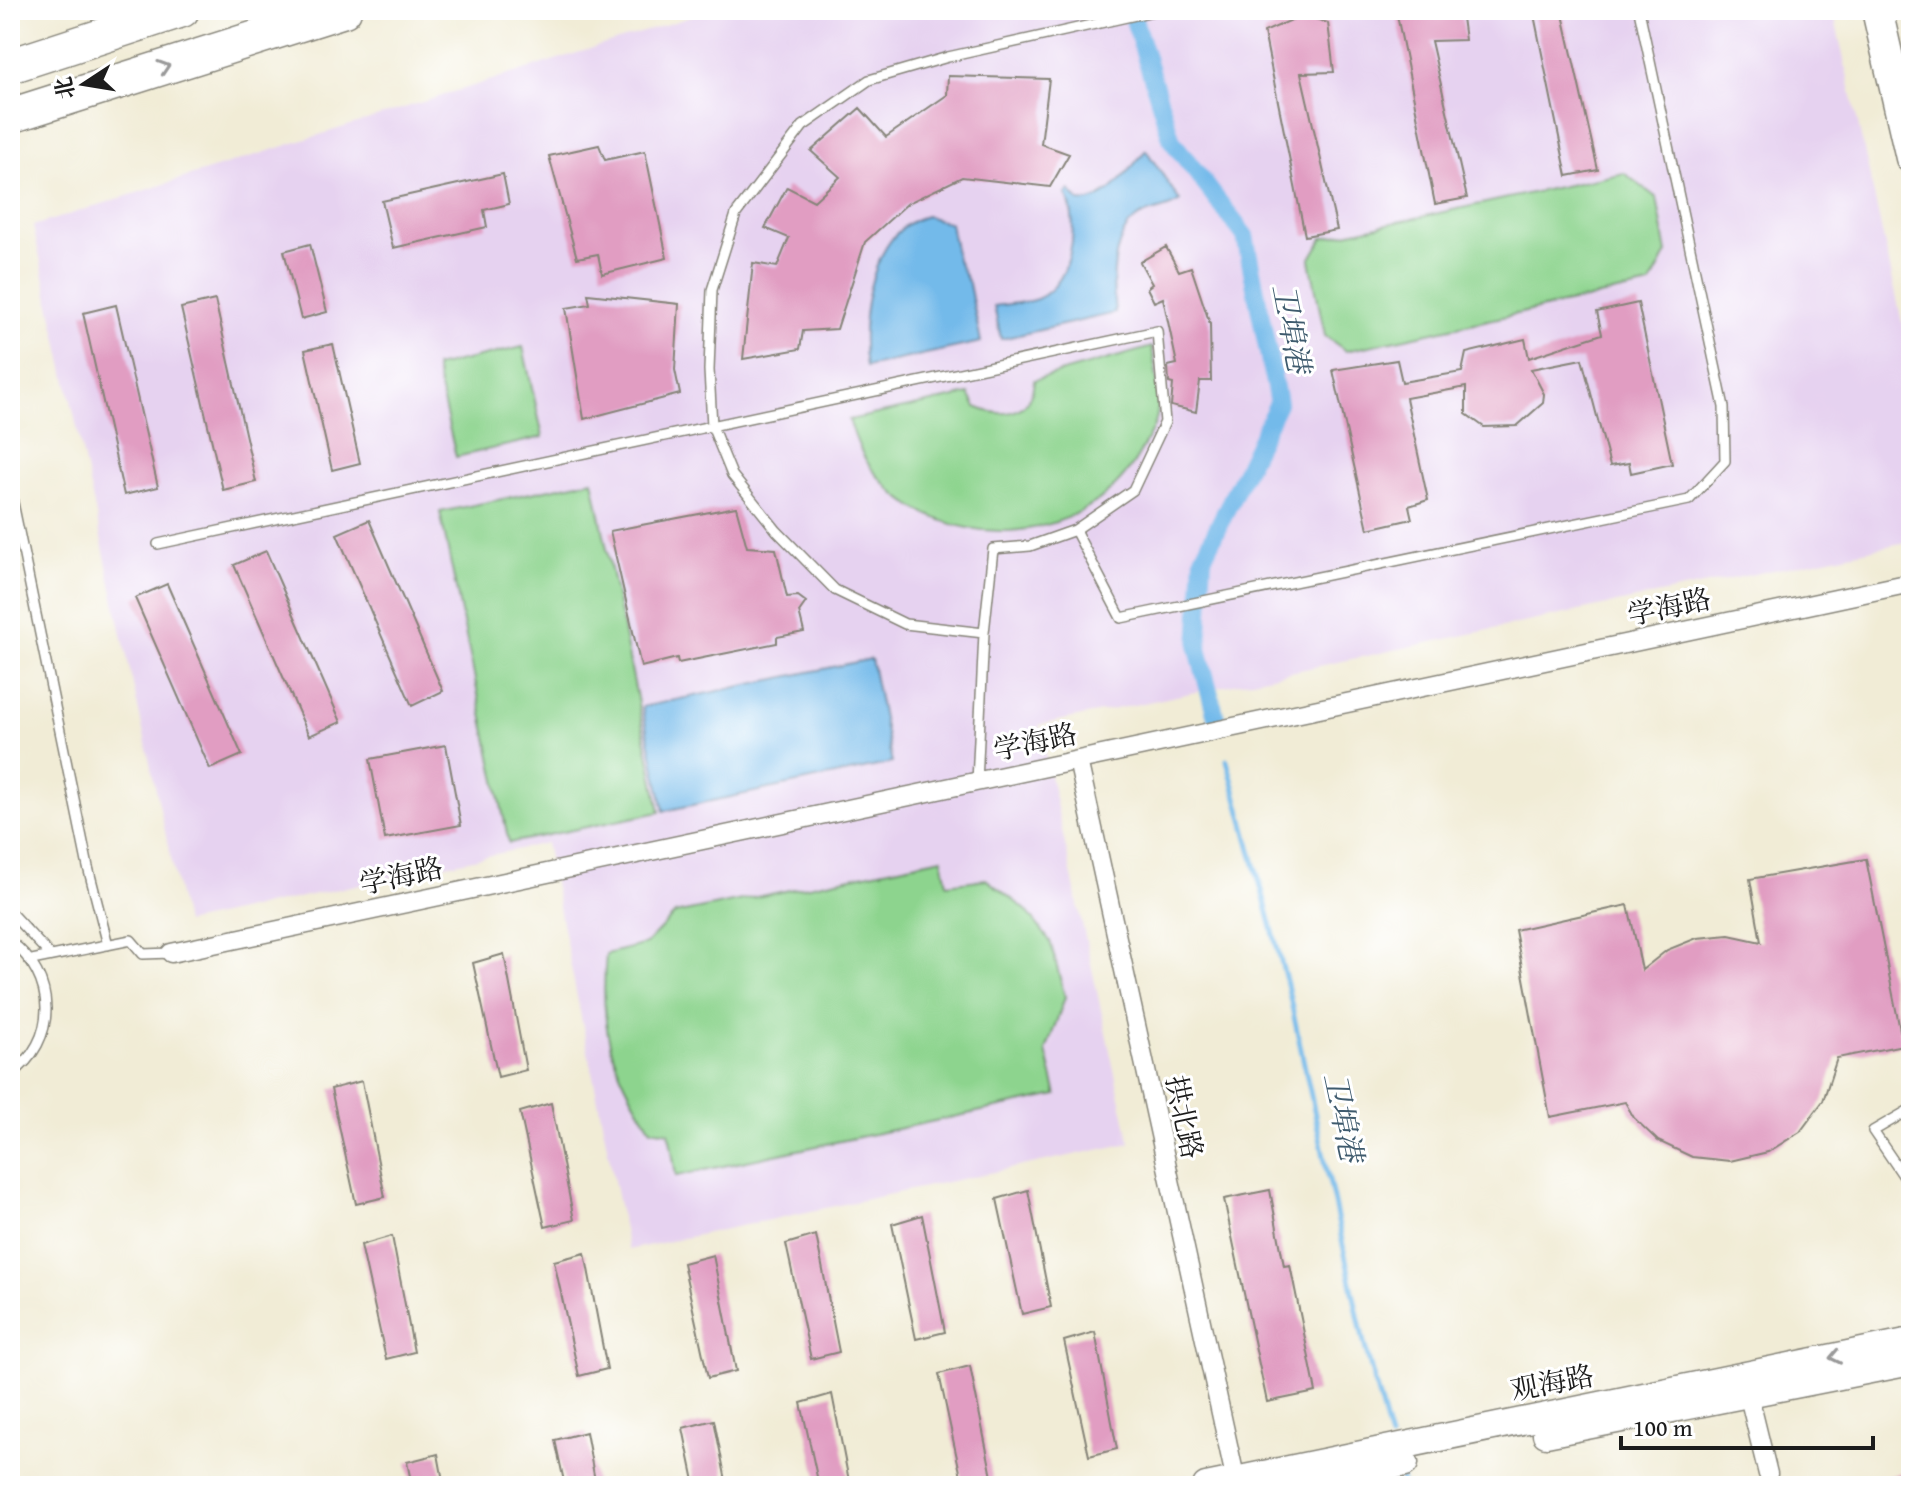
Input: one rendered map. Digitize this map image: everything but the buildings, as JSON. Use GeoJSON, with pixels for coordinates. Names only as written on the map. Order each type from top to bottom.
{"type":"FeatureCollection","features":[{"type":"Feature","properties":{"kind":"highway"},"geometry":{"type":"LineString","coordinates":[[10,66],[182,10]]}},
{"type":"Feature","properties":{"kind":"highway"},"geometry":{"type":"LineString","coordinates":[[10,116],[344,10]]}},
{"type":"Feature","properties":{"kind":"main road"},"geometry":{"type":"LineString","coordinates":[[1877,10],[1911,158]]}},
{"type":"Feature","properties":{"kind":"main road"},"geometry":{"type":"LineString","coordinates":[[1893,10],[1911,92]]}},
{"type":"Feature","properties":{"kind":"main road","name":"观海路"},"geometry":{"type":"LineString","coordinates":[[1746,1385],[1911,1341]]}},
{"type":"Feature","properties":{"kind":"main road","name":"观海路"},"geometry":{"type":"LineString","coordinates":[[1206,1486],[1387,1457],[1746,1385],[1911,1362]]}},
{"type":"Feature","properties":{"kind":"main road","name":"观海路"},"geometry":{"type":"LineString","coordinates":[[1299,1486],[1387,1457]]}},
{"type":"Feature","properties":{"kind":"street","name":"学海路"},"geometry":{"type":"LineString","coordinates":[[171,953],[1911,583]]}},
{"type":"Feature","properties":{"kind":"street","name":"拱北路"},"geometry":{"type":"LineString","coordinates":[[1078,760],[1237,1483]]}},
{"type":"Feature","properties":{"kind":"street"},"geometry":{"type":"LineString","coordinates":[[1746,1385],[1768,1474]]}},
{"type":"Feature","properties":{"kind":"lane"},"geometry":{"type":"LineString","coordinates":[[984,633],[905,624],[835,590],[777,531],[732,475],[712,426],[709,370],[712,290],[736,214],[803,126],[869,80],[948,57],[1158,10]]}},
{"type":"Feature","properties":{"kind":"lane"},"geometry":{"type":"LineString","coordinates":[[1075,530],[1121,618],[1689,500],[1725,461],[1724,407],[1639,10]]}},
{"type":"Feature","properties":{"kind":"lane"},"geometry":{"type":"LineString","coordinates":[[158,544],[1157,331],[1165,422],[1133,490],[1075,530],[1030,546],[993,549],[984,633],[977,782]]}},
{"type":"Feature","properties":{"kind":"lane"},"geometry":{"type":"LineString","coordinates":[[10,488],[88,867],[108,945]]}},
{"type":"Feature","properties":{"kind":"lane"},"geometry":{"type":"LineString","coordinates":[[10,912],[51,956]]}},
{"type":"Feature","properties":{"kind":"lane"},"geometry":{"type":"LineString","coordinates":[[32,960],[131,940],[143,954],[171,953]]}},
{"type":"Feature","properties":{"kind":"lane"},"geometry":{"type":"LineString","coordinates":[[10,941],[32,960],[43,983],[47,1009],[43,1034],[31,1057],[10,1075]]}},
{"type":"Feature","properties":{"kind":"lane"},"geometry":{"type":"LineString","coordinates":[[1911,1109],[1873,1131],[1911,1187]]}},
{"type":"Feature","properties":{"kind":"shaded area"},"geometry":{"type":"Polygon","coordinates":[[[712,10],[1833,10],[1911,363],[1911,541],[1039,725],[1130,1143],[628,1250],[546,843],[185,923],[33,226],[712,10]]]}},
{"type":"Feature","properties":{"kind":"green space"},"geometry":{"type":"Polygon","coordinates":[[[1624,173],[1657,198],[1667,253],[1650,285],[1346,351],[1325,336],[1310,260],[1323,238],[1624,173]]]}},
{"type":"Feature","properties":{"kind":"green space"},"geometry":{"type":"Polygon","coordinates":[[[523,347],[543,437],[456,457],[435,367],[523,347]]]}},
{"type":"Feature","properties":{"kind":"green space"},"geometry":{"type":"Polygon","coordinates":[[[1152,347],[1158,402],[1156,420],[1143,447],[1120,480],[1090,506],[1055,522],[1017,530],[978,530],[940,520],[906,502],[876,474],[863,455],[849,420],[969,394],[976,407],[997,413],[1015,411],[1028,401],[1034,380],[1152,347]]]}},
{"type":"Feature","properties":{"kind":"green space"},"geometry":{"type":"Polygon","coordinates":[[[593,480],[660,812],[509,843],[440,512],[593,480]]]}},
{"type":"Feature","properties":{"kind":"green space"},"geometry":{"type":"Polygon","coordinates":[[[942,858],[947,884],[986,879],[1026,910],[1050,941],[1065,997],[1046,1051],[1057,1095],[676,1176],[669,1132],[651,1129],[626,1085],[610,1046],[604,1004],[606,954],[646,944],[675,914],[942,858]]]}},
{"type":"Feature","properties":{"kind":"water"},"geometry":{"type":"Polygon","coordinates":[[[1146,150],[1180,201],[1139,217],[1123,235],[1115,261],[1115,313],[1001,339],[994,306],[1030,301],[1044,295],[1064,271],[1073,223],[1066,194],[1070,191],[1079,201],[1099,198],[1117,184],[1146,150]]]}},
{"type":"Feature","properties":{"kind":"water"},"geometry":{"type":"Polygon","coordinates":[[[926,216],[950,223],[957,260],[969,284],[981,342],[866,367],[864,325],[872,279],[892,238],[907,224],[926,216]]]}},
{"type":"Feature","properties":{"kind":"water"},"geometry":{"type":"Polygon","coordinates":[[[871,659],[892,763],[664,811],[642,707],[871,659]]]}},
{"type":"Feature","properties":{"kind":"waterway","name":"卫埠港"},"geometry":{"type":"LineString","coordinates":[[1131,10],[1172,141],[1245,236],[1278,403],[1203,558],[1198,649],[1216,717]]}},
{"type":"Feature","properties":{"kind":"waterway","name":"卫埠港"},"geometry":{"type":"LineString","coordinates":[[1227,760],[1287,984],[1364,1343],[1390,1439]]}},
{"type":"Feature","properties":{"kind":"waterway","name":"卫埠港"},"geometry":{"type":"LineString","coordinates":[[1399,1472],[1403,1486]]}}]}
